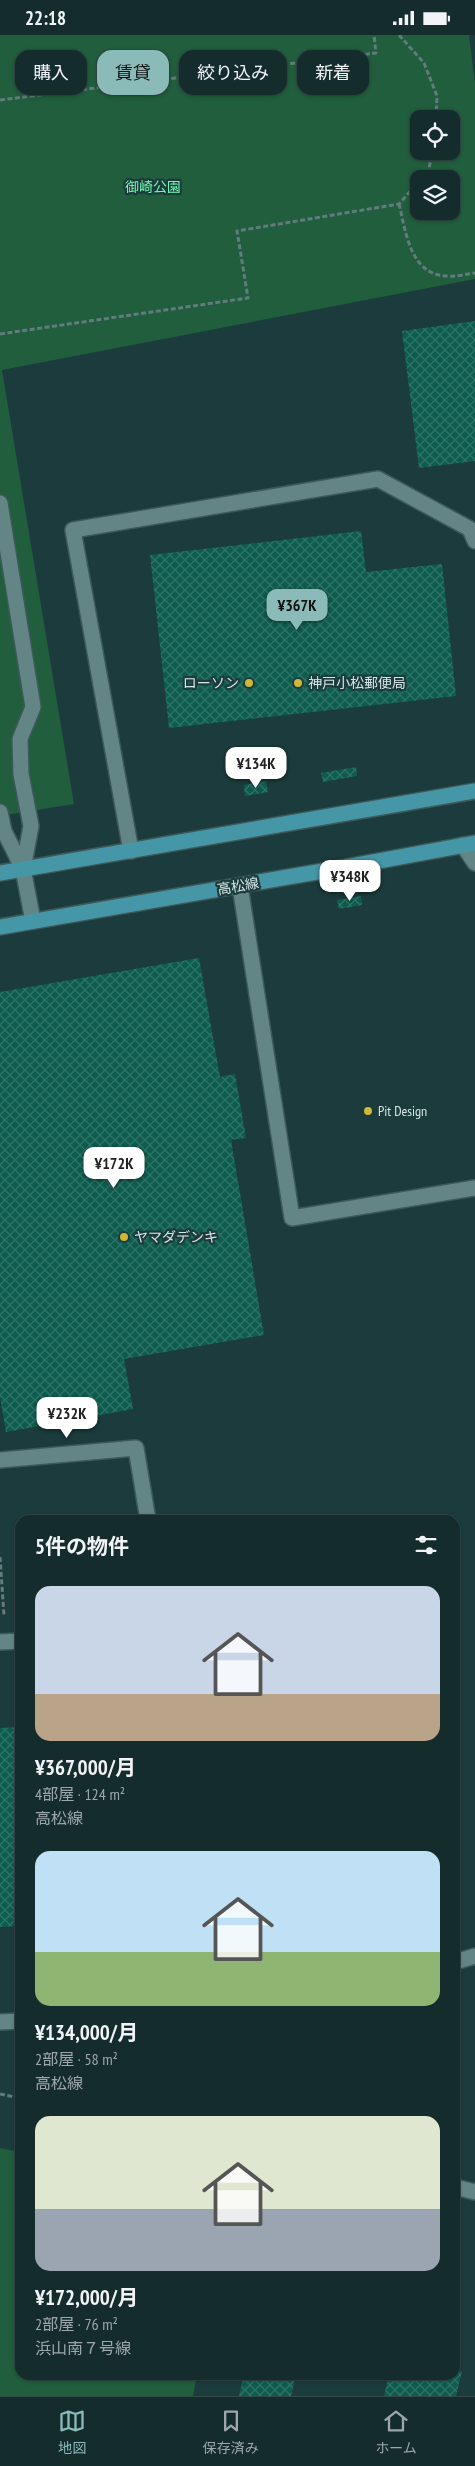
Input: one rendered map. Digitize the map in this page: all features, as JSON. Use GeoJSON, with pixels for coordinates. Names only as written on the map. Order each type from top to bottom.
{"type":"FeatureCollection","features":[{"type":"Feature","properties":{"kind":"main road"},"geometry":{"type":"LineString","coordinates":[[0,873],[475,791]]}},
{"type":"Feature","properties":{"kind":"main road","name":"高松線"},"geometry":{"type":"LineString","coordinates":[[0,927],[469,844]]}},
{"type":"Feature","properties":{"kind":"street"},"geometry":{"type":"LineString","coordinates":[[131,851],[73,530],[378,479],[470,529],[475,541]]}},
{"type":"Feature","properties":{"kind":"street"},"geometry":{"type":"LineString","coordinates":[[0,503],[34,707],[20,739],[21,775],[31,826],[23,869]]}},
{"type":"Feature","properties":{"kind":"street"},"geometry":{"type":"LineString","coordinates":[[0,812],[4,831],[23,869],[33,921]]}},
{"type":"Feature","properties":{"kind":"street"},"geometry":{"type":"LineString","coordinates":[[469,844],[475,863]]}},
{"type":"Feature","properties":{"kind":"street"},"geometry":{"type":"LineString","coordinates":[[240,886],[292,1218],[475,1188]]}},
{"type":"Feature","properties":{"kind":"street"},"geometry":{"type":"LineString","coordinates":[[0,1460],[136,1448],[147,1515]]}},
{"type":"Feature","properties":{"kind":"street"},"geometry":{"type":"LineString","coordinates":[[460,1960],[475,1956]]}},
{"type":"Feature","properties":{"kind":"street"},"geometry":{"type":"LineString","coordinates":[[0,2022],[15,2021]]}},
{"type":"Feature","properties":{"kind":"street"},"geometry":{"type":"LineString","coordinates":[[460,2188],[475,2192]]}},
{"type":"Feature","properties":{"kind":"path"},"geometry":{"type":"LineString","coordinates":[[0,100],[376,53],[374,35]]}},
{"type":"Feature","properties":{"kind":"path"},"geometry":{"type":"LineString","coordinates":[[399,35],[424,63],[437,96],[436,110]]}},
{"type":"Feature","properties":{"kind":"path"},"geometry":{"type":"LineString","coordinates":[[0,334],[248,298],[237,231],[399,204],[410,191]]}},
{"type":"Feature","properties":{"kind":"path"},"geometry":{"type":"LineString","coordinates":[[399,204],[412,252],[424,269],[446,277],[475,273]]}},
{"type":"Feature","properties":{"kind":"path"},"geometry":{"type":"LineString","coordinates":[[0,1557],[8,1642]]}},
{"type":"Feature","properties":{"kind":"path"},"geometry":{"type":"LineString","coordinates":[[0,2094],[15,2097]]}},
{"type":"Feature","properties":{"kind":"green space","name":"御崎公園"},"geometry":{"type":"Polygon","coordinates":[[[0,35],[469,35],[475,84],[475,279],[2,370],[74,804],[0,816],[0,35]]]}},
{"type":"Feature","properties":{"kind":"green space"},"geometry":{"type":"Polygon","coordinates":[[[0,2148],[15,2151],[15,2380],[196,2380],[193,2396],[0,2396],[0,2148]]]}},
{"type":"Feature","properties":{"kind":"building"},"geometry":{"type":"Polygon","coordinates":[[[475,321],[475,461],[419,468],[402,331],[475,321]]]}},
{"type":"Feature","properties":{"kind":"building"},"geometry":{"type":"Polygon","coordinates":[[[361,531],[366,572],[442,564],[456,696],[169,728],[150,555],[361,531]]]}},
{"type":"Feature","properties":{"kind":"building"},"geometry":{"type":"Polygon","coordinates":[[[356,767],[357,776],[323,782],[321,773],[356,767]]]}},
{"type":"Feature","properties":{"kind":"building"},"geometry":{"type":"Polygon","coordinates":[[[266,781],[268,792],[245,796],[244,785],[266,781]]]}},
{"type":"Feature","properties":{"kind":"building"},"geometry":{"type":"Polygon","coordinates":[[[361,896],[362,905],[339,909],[337,900],[361,896]]]}},
{"type":"Feature","properties":{"kind":"building","name":"ヤマダデンキ"},"geometry":{"type":"Polygon","coordinates":[[[199,958],[220,1077],[235,1074],[246,1138],[231,1140],[264,1335],[124,1359],[133,1409],[6,1432],[0,1397],[0,992],[199,958]]]}},
{"type":"Feature","properties":{"kind":"building"},"geometry":{"type":"Polygon","coordinates":[[[15,1727],[15,1926],[0,1927],[0,1728],[15,1727]]]}},
{"type":"Feature","properties":{"kind":"building"},"geometry":{"type":"Polygon","coordinates":[[[243,2380],[295,2380],[291,2396],[239,2396],[243,2380]]]}},
{"type":"Feature","properties":{"kind":"building"},"geometry":{"type":"Polygon","coordinates":[[[388,2380],[460,2380],[456,2396],[384,2396],[388,2380]]]}},
{"type":"Feature","properties":{"kind":"place","name":"ローソン"},"geometry":{"type":"Point","coordinates":[249,683]}},
{"type":"Feature","properties":{"kind":"place","name":"神戸小松郵便局"},"geometry":{"type":"Point","coordinates":[298,683]}},
{"type":"Feature","properties":{"kind":"place","name":"Pit Design"},"geometry":{"type":"Point","coordinates":[368,1111]}},
{"type":"Feature","properties":{"kind":"place","name":"ヤマダデンキ"},"geometry":{"type":"Point","coordinates":[124,1237]}}]}
